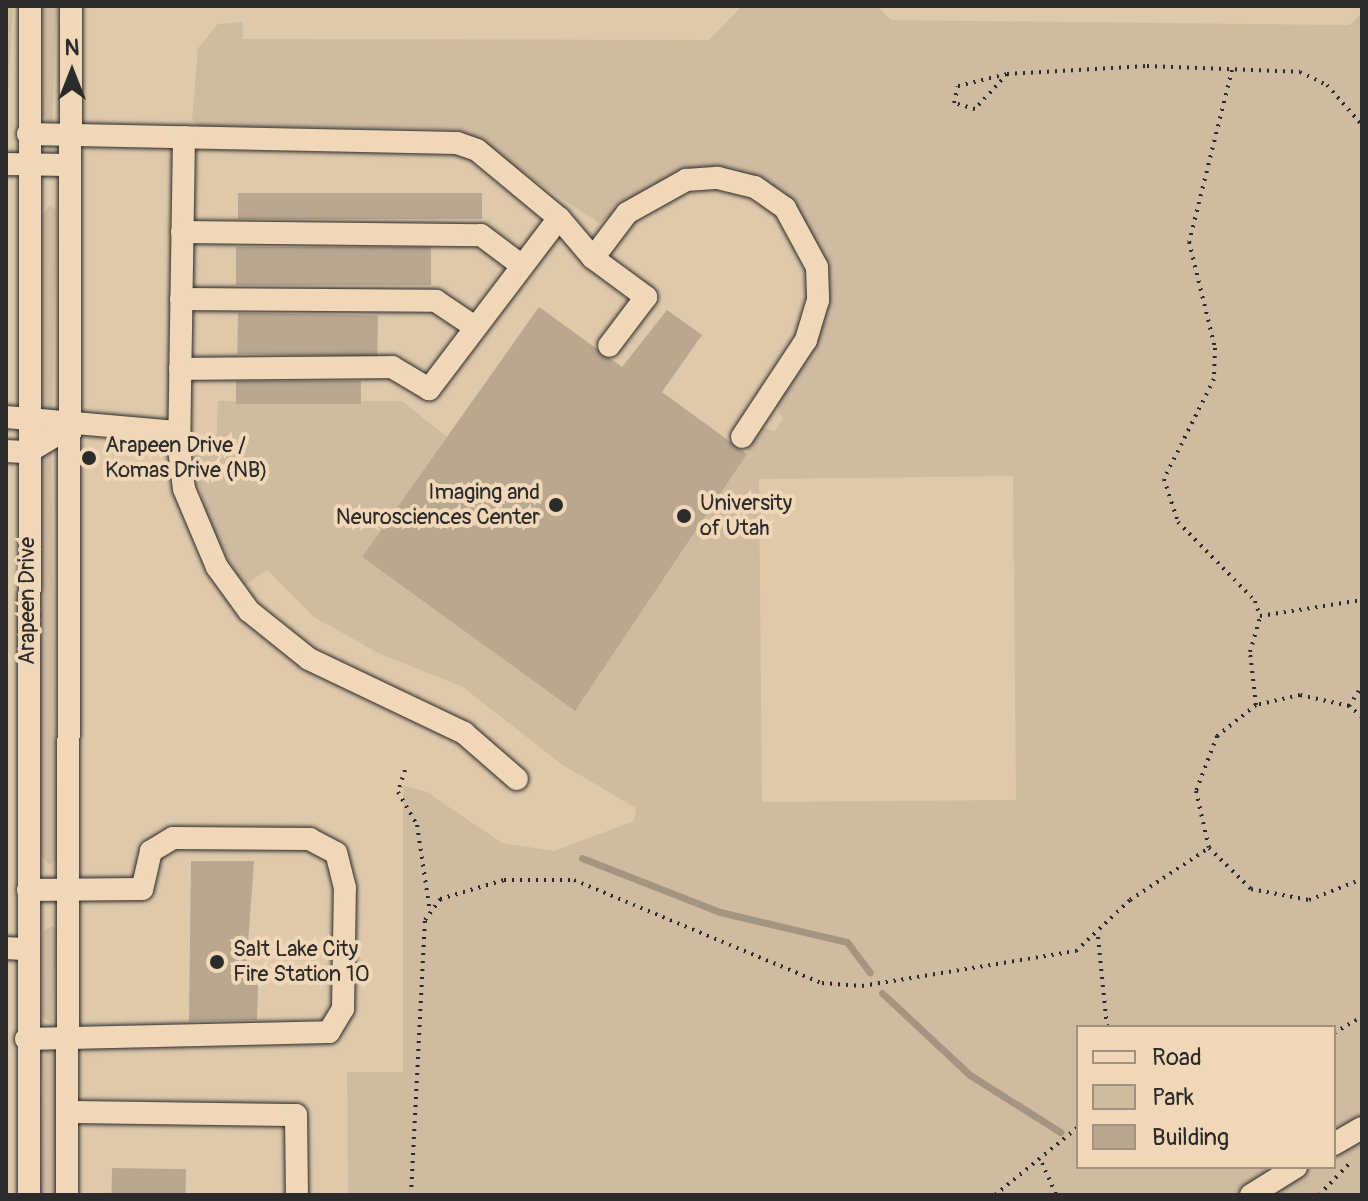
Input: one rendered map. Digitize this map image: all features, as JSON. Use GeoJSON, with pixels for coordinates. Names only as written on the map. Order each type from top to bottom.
{"type":"FeatureCollection","features":[{"type":"Feature","properties":{"kind":"street","name":"Arapeen Drive"},"geometry":{"type":"LineString","coordinates":[[29,1195],[26,1039],[17,949],[28,890],[17,452],[17,164],[28,134],[30,6]]}},
{"type":"Feature","properties":{"kind":"street","name":"Arapeen Drive"},"geometry":{"type":"LineString","coordinates":[[67,1195],[68,134],[71,6]]}},
{"type":"Feature","properties":{"kind":"street"},"geometry":{"type":"LineString","coordinates":[[28,134],[457,143],[477,150],[559,218],[593,258],[646,297],[609,346]]}},
{"type":"Feature","properties":{"kind":"street"},"geometry":{"type":"LineString","coordinates":[[184,137],[179,432],[184,489],[217,567],[249,611],[309,659],[464,733],[517,779]]}},
{"type":"Feature","properties":{"kind":"street"},"geometry":{"type":"LineString","coordinates":[[17,164],[68,165]]}},
{"type":"Feature","properties":{"kind":"street"},"geometry":{"type":"LineString","coordinates":[[593,258],[627,213],[686,180],[718,178],[755,187],[785,208],[817,267],[818,300],[806,340],[742,437]]}},
{"type":"Feature","properties":{"kind":"street"},"geometry":{"type":"LineString","coordinates":[[180,369],[392,367],[429,389],[559,218]]}},
{"type":"Feature","properties":{"kind":"street"},"geometry":{"type":"LineString","coordinates":[[182,232],[481,235],[521,265]]}},
{"type":"Feature","properties":{"kind":"street"},"geometry":{"type":"LineString","coordinates":[[181,299],[436,301],[475,327]]}},
{"type":"Feature","properties":{"kind":"street"},"geometry":{"type":"LineString","coordinates":[[17,417],[68,428],[179,432]]}},
{"type":"Feature","properties":{"kind":"street"},"geometry":{"type":"LineString","coordinates":[[17,452],[68,428]]}},
{"type":"Feature","properties":{"kind":"street"},"geometry":{"type":"LineString","coordinates":[[26,1039],[329,1032],[343,1009],[345,888],[336,853],[310,839],[173,838],[151,851],[142,889],[28,890]]}},
{"type":"Feature","properties":{"kind":"street"},"geometry":{"type":"LineString","coordinates":[[67,1112],[296,1115],[297,1195]]}},
{"type":"Feature","properties":{"kind":"street"},"geometry":{"type":"LineString","coordinates":[[1336,1143],[1362,1128]]}},
{"type":"Feature","properties":{"kind":"street"},"geometry":{"type":"LineString","coordinates":[[1251,1195],[1293,1169]]}},
{"type":"Feature","properties":{"kind":"path"},"geometry":{"type":"LineString","coordinates":[[1232,70],[1189,242],[1215,348],[1214,379],[1164,479],[1178,522],[1255,601],[1260,616],[1250,652],[1256,705]]}},
{"type":"Feature","properties":{"kind":"path"},"geometry":{"type":"LineString","coordinates":[[1007,74],[975,109],[954,103],[958,86],[1007,74],[1232,70],[1316,75],[1362,125]]}},
{"type":"Feature","properties":{"kind":"path"},"geometry":{"type":"LineString","coordinates":[[1260,616],[1362,600]]}},
{"type":"Feature","properties":{"kind":"path"},"geometry":{"type":"LineString","coordinates":[[1349,706],[1362,686]]}},
{"type":"Feature","properties":{"kind":"path"},"geometry":{"type":"LineString","coordinates":[[1362,717],[1349,706],[1300,695],[1256,705],[1217,736],[1203,762],[1196,791],[1209,848],[1251,889],[1280,899],[1338,893],[1362,879]]}},
{"type":"Feature","properties":{"kind":"path"},"geometry":{"type":"LineString","coordinates":[[405,770],[398,792],[417,825],[430,912],[411,1195]]}},
{"type":"Feature","properties":{"kind":"path"},"geometry":{"type":"LineString","coordinates":[[430,912],[440,899],[472,885],[574,880],[841,987],[1035,961],[1098,937],[1130,900],[1209,848]]}},
{"type":"Feature","properties":{"kind":"path"},"geometry":{"type":"LineString","coordinates":[[1098,937],[1107,1025]]}},
{"type":"Feature","properties":{"kind":"path"},"geometry":{"type":"LineString","coordinates":[[1336,1032],[1362,1017]]}},
{"type":"Feature","properties":{"kind":"path"},"geometry":{"type":"LineString","coordinates":[[995,1195],[1042,1163],[1076,1129]]}},
{"type":"Feature","properties":{"kind":"path"},"geometry":{"type":"LineString","coordinates":[[1319,1195],[1362,1150]]}},
{"type":"Feature","properties":{"kind":"path"},"geometry":{"type":"LineString","coordinates":[[1042,1163],[1056,1195]]}},
{"type":"Feature","properties":{"kind":"shaded area","name":"University of Utah"},"geometry":{"type":"Polygon","coordinates":[[[6,6],[1362,6],[1362,1057],[1336,1029],[1336,1025],[1076,1025],[1072,1195],[6,1195],[6,6]]]}},
{"type":"Feature","properties":{"kind":"green space"},"geometry":{"type":"Polygon","coordinates":[[[6,6],[13,6],[6,127],[6,6]]]}},
{"type":"Feature","properties":{"kind":"green space"},"geometry":{"type":"Polygon","coordinates":[[[43,6],[57,6],[52,125],[42,116],[43,6]]]}},
{"type":"Feature","properties":{"kind":"green space"},"geometry":{"type":"Polygon","coordinates":[[[742,6],[876,6],[891,20],[1349,25],[1362,13],[1362,1195],[348,1195],[347,1072],[403,1072],[403,785],[427,792],[502,843],[554,851],[634,821],[636,808],[561,764],[463,687],[380,654],[314,617],[267,570],[245,585],[212,535],[192,457],[216,448],[218,401],[402,401],[447,437],[362,557],[575,711],[747,454],[746,440],[760,427],[775,431],[783,419],[773,399],[809,339],[821,257],[793,202],[685,171],[599,223],[457,129],[199,126],[192,120],[198,48],[218,24],[242,22],[243,39],[709,40],[742,6]],[[1013,476],[759,479],[762,802],[1016,800],[1013,476]]]}},
{"type":"Feature","properties":{"kind":"green space"},"geometry":{"type":"Polygon","coordinates":[[[50,205],[57,211],[52,413],[41,410],[41,217],[50,205]]]}},
{"type":"Feature","properties":{"kind":"green space"},"geometry":{"type":"Polygon","coordinates":[[[51,448],[58,858],[49,865],[41,855],[40,453],[51,448]]]}},
{"type":"Feature","properties":{"kind":"green space"},"geometry":{"type":"Polygon","coordinates":[[[52,926],[57,929],[52,1023],[42,1016],[43,931],[52,926]]]}},
{"type":"Feature","properties":{"kind":"green space"},"geometry":{"type":"Polygon","coordinates":[[[45,1049],[55,1054],[56,1195],[41,1195],[45,1049]]]}},
{"type":"Feature","properties":{"kind":"building"},"geometry":{"type":"Polygon","coordinates":[[[238,193],[482,193],[482,219],[238,219],[238,193]]]}},
{"type":"Feature","properties":{"kind":"building"},"geometry":{"type":"Polygon","coordinates":[[[236,247],[431,247],[431,285],[236,285],[236,247]]]}},
{"type":"Feature","properties":{"kind":"building","name":"Imaging and Neurosciences Center"},"geometry":{"type":"Polygon","coordinates":[[[539,307],[622,367],[667,310],[702,335],[662,392],[747,454],[575,711],[362,557],[539,307]]]}},
{"type":"Feature","properties":{"kind":"building"},"geometry":{"type":"Polygon","coordinates":[[[238,313],[378,315],[377,356],[237,354],[238,313]]]}},
{"type":"Feature","properties":{"kind":"building"},"geometry":{"type":"Polygon","coordinates":[[[236,381],[361,381],[361,404],[236,404],[236,381]]]}},
{"type":"Feature","properties":{"kind":"building","name":"Salt Lake City Fire Station 10"},"geometry":{"type":"Polygon","coordinates":[[[191,861],[254,861],[245,985],[258,985],[257,1020],[189,1021],[191,861]]]}},
{"type":"Feature","properties":{"kind":"building"},"geometry":{"type":"Polygon","coordinates":[[[112,1168],[186,1169],[186,1195],[112,1195],[112,1168]]]}},
{"type":"Feature","properties":{"kind":"waterway"},"geometry":{"type":"LineString","coordinates":[[582,858],[720,912],[847,942],[870,972]]}},
{"type":"Feature","properties":{"kind":"waterway"},"geometry":{"type":"LineString","coordinates":[[882,993],[970,1075],[1060,1132]]}},
{"type":"Feature","properties":{"kind":"place","name":"Arapeen Drive / Komas Drive (NB)"},"geometry":{"type":"Point","coordinates":[89,458]}},
{"type":"Feature","properties":{"kind":"place","name":"Imaging and Neurosciences Center"},"geometry":{"type":"Point","coordinates":[556,505]}},
{"type":"Feature","properties":{"kind":"place","name":"University of Utah"},"geometry":{"type":"Point","coordinates":[684,516]}},
{"type":"Feature","properties":{"kind":"place","name":"Salt Lake City Fire Station 10"},"geometry":{"type":"Point","coordinates":[217,962]}}]}
